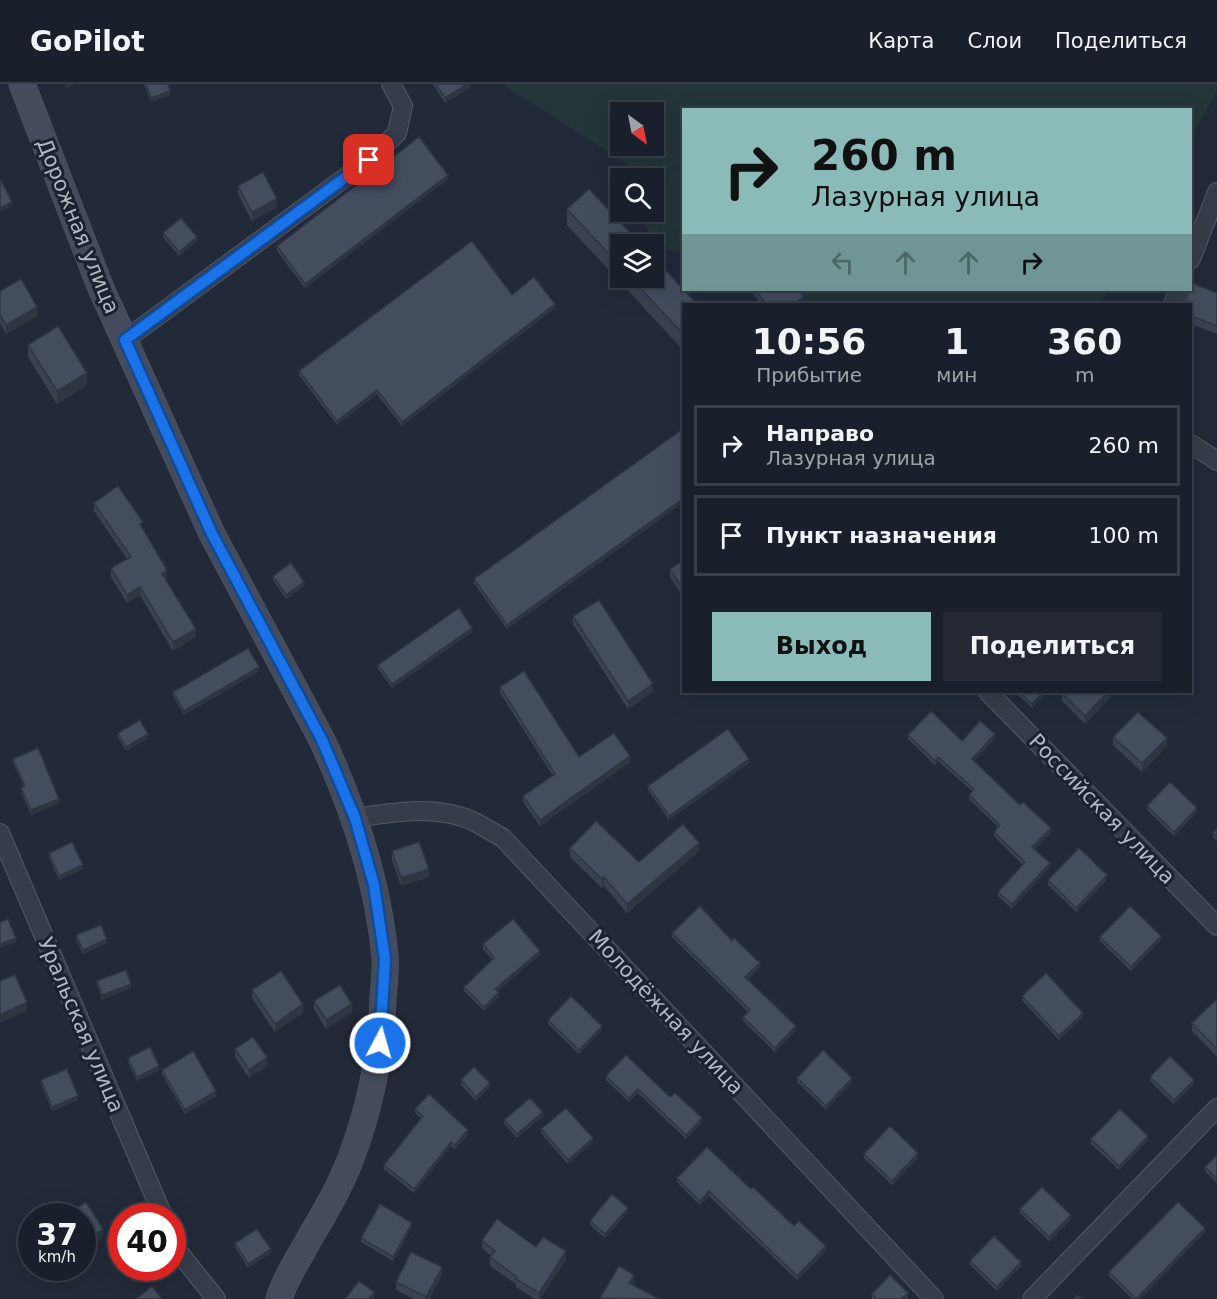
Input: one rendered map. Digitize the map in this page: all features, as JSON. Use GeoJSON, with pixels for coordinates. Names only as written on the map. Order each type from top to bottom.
{"type":"FeatureCollection","features":[{"type":"Feature","properties":{"kind":"street","name":"Дорожная улица"},"geometry":{"type":"LineString","coordinates":[[22,84],[100,286],[212,534],[322,740],[355,818],[374,885],[385,959],[382,1022],[373,1093],[351,1159],[284,1285],[279,1299]]}},
{"type":"Feature","properties":{"kind":"street"},"geometry":{"type":"LineString","coordinates":[[125,340],[369,160],[397,134],[403,106],[391,84]]}},
{"type":"Feature","properties":{"kind":"street"},"geometry":{"type":"LineString","coordinates":[[1192,257],[1217,192]]}},
{"type":"Feature","properties":{"kind":"street"},"geometry":{"type":"LineString","coordinates":[[1192,445],[1217,461]]}},
{"type":"Feature","properties":{"kind":"street","name":"Российская улица"},"geometry":{"type":"LineString","coordinates":[[989,693],[1217,926]]}},
{"type":"Feature","properties":{"kind":"street","name":"Молодёжная улица"},"geometry":{"type":"LineString","coordinates":[[355,818],[393,812],[437,811],[473,821],[503,838],[934,1299]]}},
{"type":"Feature","properties":{"kind":"street","name":"Уральская улица"},"geometry":{"type":"LineString","coordinates":[[0,833],[157,1203]]}},
{"type":"Feature","properties":{"kind":"street"},"geometry":{"type":"LineString","coordinates":[[1032,1299],[1217,1108]]}},
{"type":"Feature","properties":{"kind":"street"},"geometry":{"type":"LineString","coordinates":[[186,1261],[216,1299]]}},
{"type":"Feature","properties":{"kind":"shaded area"},"geometry":{"type":"Polygon","coordinates":[[[505,84],[1217,84],[1217,91],[1192,136],[1192,108],[682,108],[682,255],[664,248],[664,234],[649,234],[645,222],[664,222],[664,168],[629,168],[628,164],[615,156],[664,156],[664,102],[610,102],[610,153],[506,87],[505,84]]]}},
{"type":"Feature","properties":{"kind":"shaded area"},"geometry":{"type":"Polygon","coordinates":[[[771,291],[1107,291],[1101,303],[803,303],[771,291]]]}},
{"type":"Feature","properties":{"kind":"building"},"geometry":{"type":"Polygon","coordinates":[[[146,84],[168,84],[170,91],[151,98],[146,84]]]}},
{"type":"Feature","properties":{"kind":"building"},"geometry":{"type":"Polygon","coordinates":[[[436,84],[467,84],[445,98],[436,84]]]}},
{"type":"Feature","properties":{"kind":"building"},"geometry":{"type":"Polygon","coordinates":[[[419,137],[448,175],[305,284],[277,246],[419,137]]]}},
{"type":"Feature","properties":{"kind":"building"},"geometry":{"type":"Polygon","coordinates":[[[263,172],[277,199],[252,212],[238,186],[263,172]]]}},
{"type":"Feature","properties":{"kind":"building"},"geometry":{"type":"Polygon","coordinates":[[[0,178],[12,202],[0,208],[0,178]]]}},
{"type":"Feature","properties":{"kind":"building"},"geometry":{"type":"Polygon","coordinates":[[[589,189],[610,211],[610,222],[620,222],[632,234],[610,234],[610,255],[567,209],[589,189]]]}},
{"type":"Feature","properties":{"kind":"building"},"geometry":{"type":"Polygon","coordinates":[[[181,218],[197,237],[179,252],[163,233],[181,218]]]}},
{"type":"Feature","properties":{"kind":"building"},"geometry":{"type":"Polygon","coordinates":[[[472,241],[512,295],[534,277],[555,304],[402,422],[377,390],[337,421],[299,371],[472,241]]]}},
{"type":"Feature","properties":{"kind":"building"},"geometry":{"type":"Polygon","coordinates":[[[664,269],[682,288],[682,291],[685,291],[696,303],[682,303],[682,333],[640,288],[664,288],[664,269]]]}},
{"type":"Feature","properties":{"kind":"building"},"geometry":{"type":"Polygon","coordinates":[[[21,279],[37,307],[6,325],[0,315],[0,291],[21,279]]]}},
{"type":"Feature","properties":{"kind":"building"},"geometry":{"type":"Polygon","coordinates":[[[1192,283],[1217,293],[1217,326],[1192,316],[1192,303],[1184,303],[1189,291],[1192,291],[1192,283]]]}},
{"type":"Feature","properties":{"kind":"building"},"geometry":{"type":"Polygon","coordinates":[[[757,291],[800,291],[804,297],[795,303],[765,303],[757,291]]]}},
{"type":"Feature","properties":{"kind":"building"},"geometry":{"type":"Polygon","coordinates":[[[58,326],[87,373],[57,391],[28,345],[58,326]]]}},
{"type":"Feature","properties":{"kind":"building"},"geometry":{"type":"Polygon","coordinates":[[[682,429],[682,499],[507,625],[474,579],[682,429]]]}},
{"type":"Feature","properties":{"kind":"building"},"geometry":{"type":"Polygon","coordinates":[[[118,486],[143,522],[140,524],[167,570],[162,574],[196,629],[173,642],[140,587],[127,595],[111,568],[131,557],[94,503],[118,486]]]}},
{"type":"Feature","properties":{"kind":"building"},"geometry":{"type":"Polygon","coordinates":[[[682,561],[682,588],[670,569],[682,561]]]}},
{"type":"Feature","properties":{"kind":"building"},"geometry":{"type":"Polygon","coordinates":[[[291,563],[304,582],[286,595],[273,576],[291,563]]]}},
{"type":"Feature","properties":{"kind":"building"},"geometry":{"type":"Polygon","coordinates":[[[599,600],[653,684],[628,701],[573,616],[599,600]]]}},
{"type":"Feature","properties":{"kind":"building"},"geometry":{"type":"Polygon","coordinates":[[[459,608],[472,628],[392,684],[378,665],[459,608]]]}},
{"type":"Feature","properties":{"kind":"building"},"geometry":{"type":"Polygon","coordinates":[[[248,648],[259,667],[184,711],[173,692],[248,648]]]}},
{"type":"Feature","properties":{"kind":"building"},"geometry":{"type":"Polygon","coordinates":[[[524,671],[579,757],[614,733],[630,756],[540,820],[523,796],[555,774],[500,687],[524,671]]]}},
{"type":"Feature","properties":{"kind":"building"},"geometry":{"type":"Polygon","coordinates":[[[1020,693],[1042,693],[1032,704],[1020,693]]]}},
{"type":"Feature","properties":{"kind":"building"},"geometry":{"type":"Polygon","coordinates":[[[1062,693],[1107,693],[1085,716],[1062,693]]]}},
{"type":"Feature","properties":{"kind":"building"},"geometry":{"type":"Polygon","coordinates":[[[931,711],[962,741],[980,721],[995,734],[972,759],[1020,805],[1023,802],[1051,828],[1032,847],[1050,863],[1012,904],[998,892],[1025,862],[994,832],[1000,825],[969,795],[974,789],[938,757],[935,761],[908,735],[931,711]]]}},
{"type":"Feature","properties":{"kind":"building"},"geometry":{"type":"Polygon","coordinates":[[[1138,712],[1167,738],[1142,763],[1113,737],[1138,712]]]}},
{"type":"Feature","properties":{"kind":"building"},"geometry":{"type":"Polygon","coordinates":[[[140,720],[148,734],[126,747],[118,733],[140,720]]]}},
{"type":"Feature","properties":{"kind":"building"},"geometry":{"type":"Polygon","coordinates":[[[728,729],[749,759],[669,816],[648,786],[728,729]]]}},
{"type":"Feature","properties":{"kind":"building"},"geometry":{"type":"Polygon","coordinates":[[[38,748],[59,799],[31,810],[21,788],[25,786],[13,759],[38,748]]]}},
{"type":"Feature","properties":{"kind":"building"},"geometry":{"type":"Polygon","coordinates":[[[1170,782],[1197,808],[1174,832],[1147,806],[1170,782]]]}},
{"type":"Feature","properties":{"kind":"building"},"geometry":{"type":"Polygon","coordinates":[[[596,821],[639,862],[683,824],[699,843],[627,904],[604,877],[602,879],[570,848],[596,821]]]}},
{"type":"Feature","properties":{"kind":"building"},"geometry":{"type":"Polygon","coordinates":[[[72,842],[83,865],[59,876],[49,853],[72,842]]]}},
{"type":"Feature","properties":{"kind":"building"},"geometry":{"type":"Polygon","coordinates":[[[419,842],[429,869],[401,878],[392,851],[419,842]]]}},
{"type":"Feature","properties":{"kind":"building"},"geometry":{"type":"Polygon","coordinates":[[[1079,848],[1107,875],[1076,908],[1048,880],[1079,848]]]}},
{"type":"Feature","properties":{"kind":"building"},"geometry":{"type":"Polygon","coordinates":[[[700,906],[732,941],[734,938],[760,963],[745,977],[796,1026],[775,1048],[743,1017],[750,1010],[672,933],[700,906]]]}},
{"type":"Feature","properties":{"kind":"building"},"geometry":{"type":"Polygon","coordinates":[[[1130,906],[1161,936],[1131,967],[1100,937],[1130,906]]]}},
{"type":"Feature","properties":{"kind":"building"},"geometry":{"type":"Polygon","coordinates":[[[8,919],[16,938],[0,944],[0,922],[8,919]]]}},
{"type":"Feature","properties":{"kind":"building"},"geometry":{"type":"Polygon","coordinates":[[[513,919],[540,951],[495,989],[499,992],[484,1007],[464,987],[494,958],[483,944],[513,919]]]}},
{"type":"Feature","properties":{"kind":"building"},"geometry":{"type":"Polygon","coordinates":[[[101,925],[107,939],[83,950],[76,935],[101,925]]]}},
{"type":"Feature","properties":{"kind":"building"},"geometry":{"type":"Polygon","coordinates":[[[126,970],[131,984],[102,995],[97,981],[126,970]]]}},
{"type":"Feature","properties":{"kind":"building"},"geometry":{"type":"Polygon","coordinates":[[[281,971],[303,1004],[275,1024],[252,990],[281,971]]]}},
{"type":"Feature","properties":{"kind":"building"},"geometry":{"type":"Polygon","coordinates":[[[1046,973],[1083,1013],[1059,1036],[1022,996],[1046,973]]]}},
{"type":"Feature","properties":{"kind":"building"},"geometry":{"type":"Polygon","coordinates":[[[15,975],[27,1002],[0,1015],[0,981],[15,975]]]}},
{"type":"Feature","properties":{"kind":"building"},"geometry":{"type":"Polygon","coordinates":[[[340,985],[352,1004],[326,1020],[314,1001],[340,985]]]}},
{"type":"Feature","properties":{"kind":"building"},"geometry":{"type":"Polygon","coordinates":[[[571,996],[602,1026],[579,1050],[548,1020],[571,996]]]}},
{"type":"Feature","properties":{"kind":"building"},"geometry":{"type":"Polygon","coordinates":[[[1217,999],[1217,1049],[1192,1023],[1217,999]]]}},
{"type":"Feature","properties":{"kind":"building"},"geometry":{"type":"Polygon","coordinates":[[[253,1037],[267,1057],[249,1070],[235,1049],[253,1037]]]}},
{"type":"Feature","properties":{"kind":"building"},"geometry":{"type":"Polygon","coordinates":[[[150,1047],[159,1066],[137,1077],[128,1058],[150,1047]]]}},
{"type":"Feature","properties":{"kind":"building"},"geometry":{"type":"Polygon","coordinates":[[[823,1050],[852,1078],[826,1106],[797,1078],[823,1050]]]}},
{"type":"Feature","properties":{"kind":"building"},"geometry":{"type":"Polygon","coordinates":[[[193,1051],[216,1091],[185,1110],[162,1070],[193,1051]]]}},
{"type":"Feature","properties":{"kind":"building"},"geometry":{"type":"Polygon","coordinates":[[[626,1055],[670,1097],[675,1093],[702,1118],[686,1135],[638,1089],[629,1098],[606,1076],[626,1055]]]}},
{"type":"Feature","properties":{"kind":"building"},"geometry":{"type":"Polygon","coordinates":[[[1170,1056],[1194,1080],[1174,1100],[1150,1077],[1170,1056]]]}},
{"type":"Feature","properties":{"kind":"building"},"geometry":{"type":"Polygon","coordinates":[[[474,1067],[490,1083],[476,1097],[461,1080],[474,1067]]]}},
{"type":"Feature","properties":{"kind":"building"},"geometry":{"type":"Polygon","coordinates":[[[67,1069],[78,1096],[52,1107],[41,1080],[67,1069]]]}},
{"type":"Feature","properties":{"kind":"building"},"geometry":{"type":"Polygon","coordinates":[[[429,1094],[468,1130],[455,1145],[451,1142],[414,1189],[384,1165],[423,1116],[415,1109],[429,1094]]]}},
{"type":"Feature","properties":{"kind":"building"},"geometry":{"type":"Polygon","coordinates":[[[530,1098],[543,1112],[517,1134],[504,1120],[530,1098]]]}},
{"type":"Feature","properties":{"kind":"building"},"geometry":{"type":"Polygon","coordinates":[[[566,1108],[593,1138],[568,1160],[541,1129],[566,1108]]]}},
{"type":"Feature","properties":{"kind":"building"},"geometry":{"type":"Polygon","coordinates":[[[1120,1109],[1148,1136],[1119,1166],[1091,1139],[1120,1109]]]}},
{"type":"Feature","properties":{"kind":"building"},"geometry":{"type":"Polygon","coordinates":[[[890,1126],[918,1153],[892,1181],[864,1154],[890,1126]]]}},
{"type":"Feature","properties":{"kind":"building"},"geometry":{"type":"Polygon","coordinates":[[[707,1147],[794,1226],[799,1221],[826,1246],[797,1276],[709,1191],[700,1201],[677,1178],[707,1147]]]}},
{"type":"Feature","properties":{"kind":"building"},"geometry":{"type":"Polygon","coordinates":[[[1217,1155],[1217,1179],[1205,1167],[1217,1155]]]}},
{"type":"Feature","properties":{"kind":"building"},"geometry":{"type":"Polygon","coordinates":[[[1042,1187],[1071,1215],[1049,1237],[1020,1209],[1042,1187]]]}},
{"type":"Feature","properties":{"kind":"building"},"geometry":{"type":"Polygon","coordinates":[[[612,1194],[628,1208],[605,1234],[590,1221],[612,1194]]]}},
{"type":"Feature","properties":{"kind":"building"},"geometry":{"type":"Polygon","coordinates":[[[1178,1202],[1205,1228],[1136,1299],[1109,1272],[1178,1202]]]}},
{"type":"Feature","properties":{"kind":"building"},"geometry":{"type":"Polygon","coordinates":[[[380,1204],[412,1223],[393,1257],[361,1238],[380,1204]]]}},
{"type":"Feature","properties":{"kind":"building"},"geometry":{"type":"Polygon","coordinates":[[[96,1218],[103,1229],[96,1234],[96,1218]]]}},
{"type":"Feature","properties":{"kind":"building"},"geometry":{"type":"Polygon","coordinates":[[[497,1219],[536,1247],[543,1237],[566,1251],[539,1293],[516,1279],[517,1277],[490,1257],[495,1251],[482,1240],[497,1219]]]}},
{"type":"Feature","properties":{"kind":"building"},"geometry":{"type":"Polygon","coordinates":[[[257,1229],[271,1249],[248,1264],[235,1243],[257,1229]]]}},
{"type":"Feature","properties":{"kind":"building"},"geometry":{"type":"Polygon","coordinates":[[[994,1236],[1021,1262],[997,1287],[970,1261],[994,1236]]]}},
{"type":"Feature","properties":{"kind":"building"},"geometry":{"type":"Polygon","coordinates":[[[411,1252],[442,1267],[426,1297],[396,1282],[411,1252]]]}},
{"type":"Feature","properties":{"kind":"building"},"geometry":{"type":"Polygon","coordinates":[[[619,1266],[634,1275],[629,1283],[659,1299],[600,1298],[619,1266]]]}},
{"type":"Feature","properties":{"kind":"building"},"geometry":{"type":"Polygon","coordinates":[[[890,1275],[908,1293],[901,1299],[877,1299],[872,1294],[890,1275]]]}},
{"type":"Feature","properties":{"kind":"building"},"geometry":{"type":"Polygon","coordinates":[[[359,1281],[374,1292],[368,1299],[345,1299],[359,1281]]]}},
{"type":"Feature","properties":{"kind":"building"},"geometry":{"type":"Polygon","coordinates":[[[152,1286],[162,1299],[136,1299],[152,1286]]]}},
{"type":"Feature","properties":{"kind":"route"},"geometry":{"type":"LineString","coordinates":[[369,160],[125,340],[212,534],[322,740],[355,818],[374,885],[385,959],[380,1043]]}}]}
